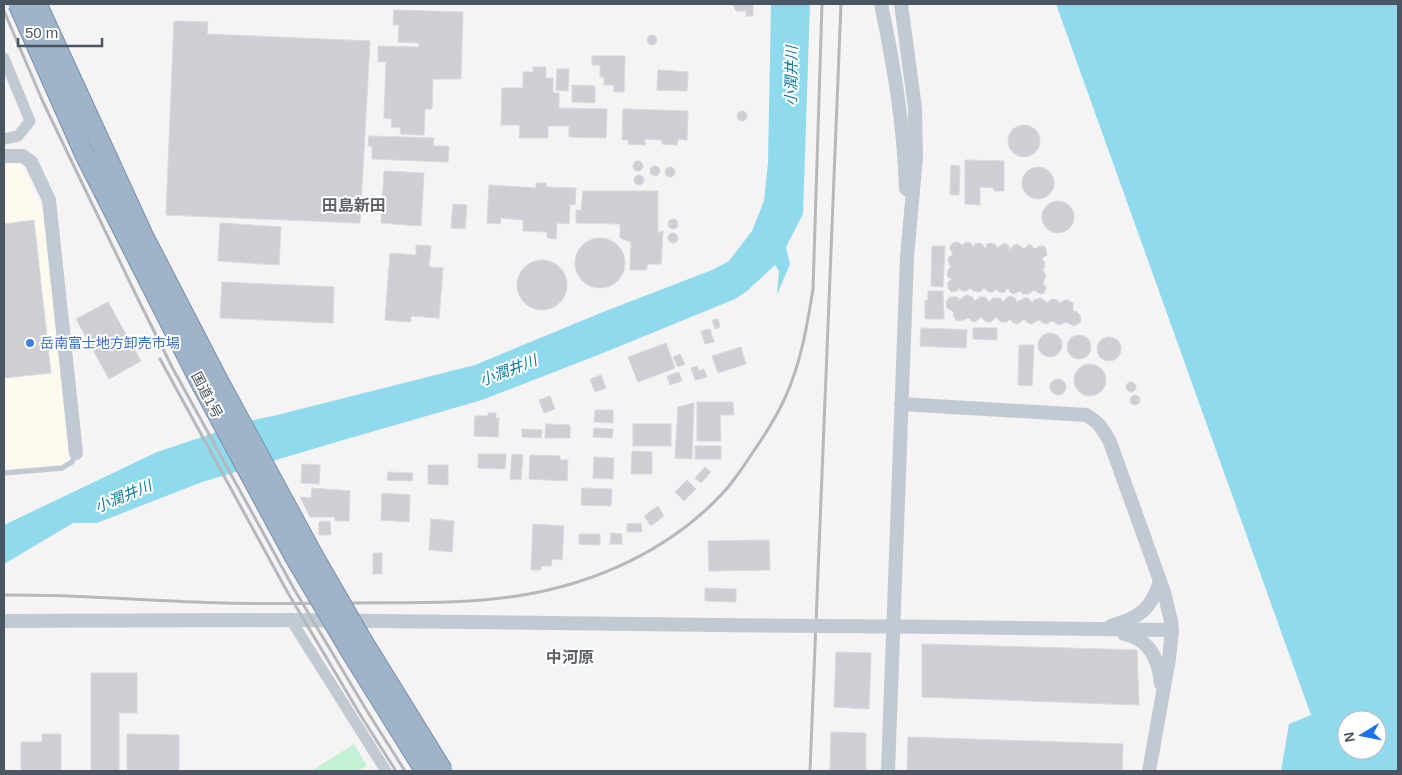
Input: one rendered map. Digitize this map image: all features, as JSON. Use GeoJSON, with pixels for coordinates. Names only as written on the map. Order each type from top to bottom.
{"type":"FeatureCollection","features":[{"type":"Feature","properties":{"kind":"highway","name":"国道1号"},"geometry":{"type":"LineString","coordinates":[[18,4],[84,153],[198,378],[294,556],[425,771]]}},
{"type":"Feature","properties":{"kind":"highway","name":"国道1号"},"geometry":{"type":"LineString","coordinates":[[37,4],[143,235],[217,378],[313,555],[362,640],[443,771]]}},
{"type":"Feature","properties":{"kind":"street"},"geometry":{"type":"LineString","coordinates":[[881,4],[894,70],[905,156],[907,257]]}},
{"type":"Feature","properties":{"kind":"street"},"geometry":{"type":"LineString","coordinates":[[888,771],[907,257],[916,157],[915,108],[901,4]]}},
{"type":"Feature","properties":{"kind":"street"},"geometry":{"type":"LineString","coordinates":[[4,58],[30,121],[18,136],[4,139]]}},
{"type":"Feature","properties":{"kind":"street"},"geometry":{"type":"LineString","coordinates":[[4,156],[23,156],[31,162],[49,200],[76,454]]}},
{"type":"Feature","properties":{"kind":"street"},"geometry":{"type":"LineString","coordinates":[[901,404],[1086,415],[1096,420],[1110,442],[1160,581],[1169,611],[1172,630],[1169,659],[1149,771]]}},
{"type":"Feature","properties":{"kind":"street"},"geometry":{"type":"LineString","coordinates":[[1098,629],[1124,622],[1138,615],[1153,600],[1160,581]]}},
{"type":"Feature","properties":{"kind":"street"},"geometry":{"type":"LineString","coordinates":[[4,621],[291,620],[1172,630]]}},
{"type":"Feature","properties":{"kind":"street"},"geometry":{"type":"LineString","coordinates":[[291,620],[386,771]]}},
{"type":"Feature","properties":{"kind":"street"},"geometry":{"type":"LineString","coordinates":[[1098,629],[1140,639],[1150,649],[1161,679],[1162,694]]}},
{"type":"Feature","properties":{"kind":"lane"},"geometry":{"type":"LineString","coordinates":[[4,473],[62,468],[72,462],[76,454]]}},
{"type":"Feature","properties":{"kind":"shaded area","name":"岳南富士地方卸売市場"},"geometry":{"type":"Polygon","coordinates":[[[15,163],[23,167],[38,198],[44,216],[70,469],[4,477],[4,164],[15,163]]]}},
{"type":"Feature","properties":{"kind":"green space"},"geometry":{"type":"Polygon","coordinates":[[[354,744],[367,766],[357,771],[313,770],[354,744]]]}},
{"type":"Feature","properties":{"kind":"water","name":"小潤井川"},"geometry":{"type":"Polygon","coordinates":[[[771,4],[810,4],[803,214],[786,247],[790,264],[777,295],[779,271],[775,265],[747,291],[735,299],[482,400],[202,482],[97,523],[73,523],[4,564],[4,525],[157,452],[253,420],[475,365],[603,312],[712,270],[729,261],[752,231],[764,201],[768,163],[771,4]]]}},
{"type":"Feature","properties":{"kind":"water"},"geometry":{"type":"Polygon","coordinates":[[[1056,4],[1398,4],[1398,771],[1281,771],[1289,724],[1311,715],[1056,4]]]}},
{"type":"Feature","properties":{"kind":"building"},"geometry":{"type":"Polygon","coordinates":[[[733,4],[753,4],[753,16],[746,16],[746,11],[736,11],[733,4]]]}},
{"type":"Feature","properties":{"kind":"building"},"geometry":{"type":"Polygon","coordinates":[[[394,10],[463,12],[461,79],[433,79],[432,109],[425,109],[424,135],[400,134],[401,128],[391,127],[392,119],[384,118],[386,62],[378,62],[378,46],[419,47],[419,43],[398,42],[399,25],[393,25],[394,10]]]}},
{"type":"Feature","properties":{"kind":"building"},"geometry":{"type":"Polygon","coordinates":[[[174,21],[208,22],[207,34],[370,41],[360,223],[166,215],[174,21]]]}},
{"type":"Feature","properties":{"kind":"building"},"geometry":{"type":"Polygon","coordinates":[[[650,35],[654,35],[657,40],[656,44],[650,45],[647,42],[647,38],[650,35]]]}},
{"type":"Feature","properties":{"kind":"building"},"geometry":{"type":"Polygon","coordinates":[[[592,56],[625,56],[624,92],[614,92],[614,85],[604,85],[604,77],[600,77],[600,65],[592,65],[592,56]]]}},
{"type":"Feature","properties":{"kind":"building"},"geometry":{"type":"Polygon","coordinates":[[[533,67],[546,67],[546,78],[553,78],[553,93],[559,93],[559,108],[607,109],[606,138],[569,137],[569,126],[548,126],[548,138],[519,138],[520,125],[501,125],[502,88],[523,88],[523,72],[533,72],[533,67]]]}},
{"type":"Feature","properties":{"kind":"building"},"geometry":{"type":"Polygon","coordinates":[[[557,69],[569,69],[568,91],[556,90],[557,69]]]}},
{"type":"Feature","properties":{"kind":"building"},"geometry":{"type":"Polygon","coordinates":[[[658,70],[688,72],[687,91],[657,90],[658,70]]]}},
{"type":"Feature","properties":{"kind":"building"},"geometry":{"type":"Polygon","coordinates":[[[572,85],[595,86],[595,103],[572,102],[572,85]]]}},
{"type":"Feature","properties":{"kind":"building"},"geometry":{"type":"Polygon","coordinates":[[[623,109],[688,111],[687,140],[678,139],[677,145],[662,144],[662,140],[645,139],[645,145],[628,144],[629,140],[622,140],[623,109]]]}},
{"type":"Feature","properties":{"kind":"building"},"geometry":{"type":"Polygon","coordinates":[[[740,111],[744,111],[747,116],[746,120],[740,121],[737,118],[737,114],[740,111]]]}},
{"type":"Feature","properties":{"kind":"building"},"geometry":{"type":"Polygon","coordinates":[[[1024,125],[1036,129],[1040,141],[1036,153],[1024,157],[1012,153],[1008,141],[1012,129],[1024,125]]]}},
{"type":"Feature","properties":{"kind":"building"},"geometry":{"type":"Polygon","coordinates":[[[369,136],[434,138],[433,146],[449,146],[448,162],[372,159],[372,146],[368,146],[369,136]]]}},
{"type":"Feature","properties":{"kind":"building"},"geometry":{"type":"Polygon","coordinates":[[[965,160],[1004,161],[1004,191],[994,191],[994,188],[980,187],[980,205],[965,204],[965,160]]]}},
{"type":"Feature","properties":{"kind":"building"},"geometry":{"type":"Polygon","coordinates":[[[636,161],[640,161],[643,166],[642,170],[636,171],[633,168],[633,164],[636,161]]]}},
{"type":"Feature","properties":{"kind":"building"},"geometry":{"type":"Polygon","coordinates":[[[951,165],[960,166],[959,195],[950,195],[951,165]]]}},
{"type":"Feature","properties":{"kind":"building"},"geometry":{"type":"Polygon","coordinates":[[[653,166],[657,166],[660,171],[659,175],[653,176],[650,173],[650,169],[653,166]]]}},
{"type":"Feature","properties":{"kind":"building"},"geometry":{"type":"Polygon","coordinates":[[[668,167],[672,167],[675,172],[674,176],[668,177],[665,174],[665,170],[668,167]]]}},
{"type":"Feature","properties":{"kind":"building"},"geometry":{"type":"Polygon","coordinates":[[[1038,167],[1050,171],[1054,183],[1050,195],[1038,199],[1026,195],[1022,183],[1026,171],[1038,167]]]}},
{"type":"Feature","properties":{"kind":"building"},"geometry":{"type":"Polygon","coordinates":[[[384,171],[424,173],[421,226],[381,223],[384,171]]]}},
{"type":"Feature","properties":{"kind":"building"},"geometry":{"type":"Polygon","coordinates":[[[637,175],[641,175],[644,180],[643,184],[637,185],[634,182],[634,178],[637,175]]]}},
{"type":"Feature","properties":{"kind":"building"},"geometry":{"type":"Polygon","coordinates":[[[536,183],[546,183],[546,187],[576,188],[575,205],[570,204],[569,224],[557,223],[556,239],[547,238],[547,232],[523,231],[523,220],[501,218],[500,224],[487,223],[489,185],[536,188],[536,183]]]}},
{"type":"Feature","properties":{"kind":"building"},"geometry":{"type":"Polygon","coordinates":[[[583,191],[658,191],[658,233],[663,231],[661,264],[648,264],[646,270],[630,270],[631,242],[620,238],[620,224],[576,223],[576,210],[581,211],[583,191]]]}},
{"type":"Feature","properties":{"kind":"building"},"geometry":{"type":"Polygon","coordinates":[[[1058,201],[1070,205],[1074,217],[1070,229],[1058,233],[1046,229],[1042,217],[1046,205],[1058,201]]]}},
{"type":"Feature","properties":{"kind":"building"},"geometry":{"type":"Polygon","coordinates":[[[453,204],[467,205],[465,229],[451,228],[453,204]]]}},
{"type":"Feature","properties":{"kind":"building"},"geometry":{"type":"Polygon","coordinates":[[[671,219],[675,219],[678,224],[677,228],[671,229],[668,226],[668,222],[671,219]]]}},
{"type":"Feature","properties":{"kind":"building"},"geometry":{"type":"Polygon","coordinates":[[[34,220],[51,373],[4,378],[4,224],[34,220]]]}},
{"type":"Feature","properties":{"kind":"building"},"geometry":{"type":"Polygon","coordinates":[[[220,223],[281,227],[279,265],[218,261],[220,223]]]}},
{"type":"Feature","properties":{"kind":"building"},"geometry":{"type":"Polygon","coordinates":[[[671,233],[675,233],[678,238],[677,242],[671,243],[668,240],[668,236],[671,233]]]}},
{"type":"Feature","properties":{"kind":"building"},"geometry":{"type":"Polygon","coordinates":[[[600,238],[609,240],[620,249],[625,263],[623,272],[614,283],[600,288],[591,286],[580,277],[575,263],[577,254],[586,243],[600,238]]]}},
{"type":"Feature","properties":{"kind":"building"},"geometry":{"type":"Polygon","coordinates":[[[958,242],[962,245],[966,242],[971,243],[974,247],[975,244],[980,243],[985,248],[987,244],[992,243],[997,248],[1005,243],[1009,246],[1009,249],[1017,244],[1024,249],[1028,245],[1035,249],[1039,246],[1044,246],[1047,255],[1041,259],[1044,261],[1045,266],[1043,270],[1046,276],[1043,283],[1046,288],[1044,293],[1040,294],[1034,290],[1029,294],[1023,294],[1020,291],[1014,294],[1009,289],[1001,293],[995,289],[993,292],[989,292],[984,288],[980,292],[970,288],[967,291],[959,289],[951,292],[948,288],[948,282],[952,279],[947,274],[951,267],[948,261],[949,257],[953,255],[950,248],[951,245],[958,242]]]}},
{"type":"Feature","properties":{"kind":"building"},"geometry":{"type":"Polygon","coordinates":[[[416,245],[431,246],[429,267],[443,268],[439,318],[411,316],[411,322],[385,320],[390,253],[416,255],[416,245]]]}},
{"type":"Feature","properties":{"kind":"building"},"geometry":{"type":"Polygon","coordinates":[[[932,246],[945,246],[943,287],[931,286],[932,246]]]}},
{"type":"Feature","properties":{"kind":"building"},"geometry":{"type":"Polygon","coordinates":[[[542,260],[551,262],[562,271],[567,285],[565,294],[556,305],[542,310],[533,308],[522,299],[517,285],[519,276],[528,265],[542,260]]]}},
{"type":"Feature","properties":{"kind":"building"},"geometry":{"type":"Polygon","coordinates":[[[222,282],[334,287],[333,323],[220,318],[222,282]]]}},
{"type":"Feature","properties":{"kind":"building"},"geometry":{"type":"Polygon","coordinates":[[[928,291],[943,291],[944,319],[925,319],[925,300],[928,300],[928,291]]]}},
{"type":"Feature","properties":{"kind":"building"},"geometry":{"type":"Polygon","coordinates":[[[966,295],[972,297],[975,301],[980,297],[985,297],[989,302],[993,298],[1000,298],[1003,302],[1011,296],[1017,302],[1024,298],[1028,298],[1032,303],[1040,298],[1046,303],[1052,299],[1060,303],[1068,300],[1073,303],[1073,311],[1080,315],[1081,322],[1074,326],[1066,322],[1058,325],[1053,321],[1046,324],[1038,320],[1032,324],[1024,319],[1017,324],[1010,319],[1007,322],[1001,322],[996,317],[991,322],[986,322],[981,317],[975,322],[968,318],[957,321],[953,316],[954,312],[947,308],[946,302],[950,297],[957,297],[960,300],[966,295]]]}},
{"type":"Feature","properties":{"kind":"building"},"geometry":{"type":"Polygon","coordinates":[[[108,302],[141,361],[109,379],[76,319],[108,302]]]}},
{"type":"Feature","properties":{"kind":"building"},"geometry":{"type":"Polygon","coordinates":[[[718,319],[720,327],[715,329],[712,320],[718,319]]]}},
{"type":"Feature","properties":{"kind":"building"},"geometry":{"type":"Polygon","coordinates":[[[921,328],[967,330],[966,348],[920,346],[921,328]]]}},
{"type":"Feature","properties":{"kind":"building"},"geometry":{"type":"Polygon","coordinates":[[[973,328],[997,328],[997,340],[973,339],[973,328]]]}},
{"type":"Feature","properties":{"kind":"building"},"geometry":{"type":"Polygon","coordinates":[[[710,329],[714,342],[705,344],[701,331],[710,329]]]}},
{"type":"Feature","properties":{"kind":"building"},"geometry":{"type":"Polygon","coordinates":[[[1045,333],[1055,333],[1062,340],[1062,350],[1055,357],[1045,357],[1038,350],[1038,340],[1045,333]]]}},
{"type":"Feature","properties":{"kind":"building"},"geometry":{"type":"Polygon","coordinates":[[[1074,335],[1084,335],[1091,342],[1091,352],[1084,359],[1074,359],[1067,352],[1067,342],[1074,335]]]}},
{"type":"Feature","properties":{"kind":"building"},"geometry":{"type":"Polygon","coordinates":[[[1104,337],[1114,337],[1121,344],[1121,354],[1114,361],[1104,361],[1097,354],[1097,344],[1104,337]]]}},
{"type":"Feature","properties":{"kind":"building"},"geometry":{"type":"Polygon","coordinates":[[[666,343],[675,368],[638,382],[628,357],[666,343]]]}},
{"type":"Feature","properties":{"kind":"building"},"geometry":{"type":"Polygon","coordinates":[[[1019,345],[1034,345],[1032,386],[1018,385],[1019,345]]]}},
{"type":"Feature","properties":{"kind":"building"},"geometry":{"type":"Polygon","coordinates":[[[741,347],[746,364],[718,373],[712,356],[741,347]]]}},
{"type":"Feature","properties":{"kind":"building"},"geometry":{"type":"Polygon","coordinates":[[[680,354],[685,364],[678,367],[673,357],[680,354]]]}},
{"type":"Feature","properties":{"kind":"building"},"geometry":{"type":"Polygon","coordinates":[[[1090,364],[1102,368],[1106,380],[1102,392],[1090,396],[1078,392],[1074,380],[1078,368],[1090,364]]]}},
{"type":"Feature","properties":{"kind":"building"},"geometry":{"type":"Polygon","coordinates":[[[697,366],[699,371],[704,369],[707,377],[695,380],[691,368],[697,366]]]}},
{"type":"Feature","properties":{"kind":"building"},"geometry":{"type":"Polygon","coordinates":[[[679,372],[682,381],[670,385],[667,376],[679,372]]]}},
{"type":"Feature","properties":{"kind":"building"},"geometry":{"type":"Polygon","coordinates":[[[601,375],[606,388],[595,392],[590,379],[601,375]]]}},
{"type":"Feature","properties":{"kind":"building"},"geometry":{"type":"Polygon","coordinates":[[[1055,379],[1061,379],[1066,384],[1064,393],[1055,395],[1050,390],[1050,384],[1055,379]]]}},
{"type":"Feature","properties":{"kind":"building"},"geometry":{"type":"Polygon","coordinates":[[[1129,382],[1133,382],[1136,387],[1135,391],[1129,392],[1126,389],[1126,385],[1129,382]]]}},
{"type":"Feature","properties":{"kind":"building"},"geometry":{"type":"Polygon","coordinates":[[[1133,395],[1137,395],[1140,400],[1139,404],[1133,405],[1130,402],[1130,398],[1133,395]]]}},
{"type":"Feature","properties":{"kind":"building"},"geometry":{"type":"Polygon","coordinates":[[[550,396],[555,409],[544,413],[539,400],[550,396]]]}},
{"type":"Feature","properties":{"kind":"building"},"geometry":{"type":"Polygon","coordinates":[[[697,402],[733,402],[734,415],[720,415],[721,441],[697,441],[697,402]]]}},
{"type":"Feature","properties":{"kind":"building"},"geometry":{"type":"Polygon","coordinates":[[[694,403],[692,459],[675,458],[678,407],[694,403]]]}},
{"type":"Feature","properties":{"kind":"building"},"geometry":{"type":"Polygon","coordinates":[[[595,410],[613,410],[613,423],[594,422],[595,410]]]}},
{"type":"Feature","properties":{"kind":"building"},"geometry":{"type":"Polygon","coordinates":[[[488,413],[496,413],[496,418],[499,418],[498,437],[474,436],[475,416],[488,416],[488,413]]]}},
{"type":"Feature","properties":{"kind":"building"},"geometry":{"type":"Polygon","coordinates":[[[546,424],[570,425],[570,438],[545,438],[546,424]]]}},
{"type":"Feature","properties":{"kind":"building"},"geometry":{"type":"Polygon","coordinates":[[[633,424],[671,424],[671,446],[633,446],[633,424]]]}},
{"type":"Feature","properties":{"kind":"building"},"geometry":{"type":"Polygon","coordinates":[[[594,428],[613,429],[612,438],[593,437],[594,428]]]}},
{"type":"Feature","properties":{"kind":"building"},"geometry":{"type":"Polygon","coordinates":[[[522,429],[542,430],[541,438],[522,437],[522,429]]]}},
{"type":"Feature","properties":{"kind":"building"},"geometry":{"type":"Polygon","coordinates":[[[695,446],[721,446],[721,459],[695,459],[695,446]]]}},
{"type":"Feature","properties":{"kind":"building"},"geometry":{"type":"Polygon","coordinates":[[[632,451],[652,452],[652,474],[631,474],[632,451]]]}},
{"type":"Feature","properties":{"kind":"building"},"geometry":{"type":"Polygon","coordinates":[[[478,454],[506,454],[505,469],[478,468],[478,454]]]}},
{"type":"Feature","properties":{"kind":"building"},"geometry":{"type":"Polygon","coordinates":[[[512,454],[523,455],[521,480],[510,479],[512,454]]]}},
{"type":"Feature","properties":{"kind":"building"},"geometry":{"type":"Polygon","coordinates":[[[530,455],[560,456],[560,460],[568,460],[567,481],[529,479],[530,455]]]}},
{"type":"Feature","properties":{"kind":"building"},"geometry":{"type":"Polygon","coordinates":[[[594,457],[614,458],[613,479],[593,478],[594,457]]]}},
{"type":"Feature","properties":{"kind":"building"},"geometry":{"type":"Polygon","coordinates":[[[302,464],[320,465],[319,484],[301,483],[302,464]]]}},
{"type":"Feature","properties":{"kind":"building"},"geometry":{"type":"Polygon","coordinates":[[[428,465],[448,465],[448,485],[428,484],[428,465]]]}},
{"type":"Feature","properties":{"kind":"building"},"geometry":{"type":"Polygon","coordinates":[[[705,467],[711,472],[701,483],[695,478],[705,467]]]}},
{"type":"Feature","properties":{"kind":"building"},"geometry":{"type":"Polygon","coordinates":[[[388,472],[413,473],[412,481],[387,480],[388,472]]]}},
{"type":"Feature","properties":{"kind":"building"},"geometry":{"type":"Polygon","coordinates":[[[687,480],[696,489],[684,501],[675,492],[687,480]]]}},
{"type":"Feature","properties":{"kind":"building"},"geometry":{"type":"Polygon","coordinates":[[[312,488],[350,491],[349,521],[335,521],[335,517],[310,517],[300,497],[311,498],[312,488]]]}},
{"type":"Feature","properties":{"kind":"building"},"geometry":{"type":"Polygon","coordinates":[[[582,488],[612,489],[611,506],[581,505],[582,488]]]}},
{"type":"Feature","properties":{"kind":"building"},"geometry":{"type":"Polygon","coordinates":[[[382,493],[410,495],[409,522],[381,520],[382,493]]]}},
{"type":"Feature","properties":{"kind":"building"},"geometry":{"type":"Polygon","coordinates":[[[658,506],[664,516],[651,526],[644,516],[658,506]]]}},
{"type":"Feature","properties":{"kind":"building"},"geometry":{"type":"Polygon","coordinates":[[[431,519],[454,521],[452,552],[429,550],[431,519]]]}},
{"type":"Feature","properties":{"kind":"building"},"geometry":{"type":"Polygon","coordinates":[[[330,521],[331,535],[319,535],[319,522],[330,521]]]}},
{"type":"Feature","properties":{"kind":"building"},"geometry":{"type":"Polygon","coordinates":[[[641,523],[642,532],[627,532],[627,524],[641,523]]]}},
{"type":"Feature","properties":{"kind":"building"},"geometry":{"type":"Polygon","coordinates":[[[533,524],[564,526],[562,560],[552,559],[551,566],[541,566],[541,570],[531,570],[533,524]]]}},
{"type":"Feature","properties":{"kind":"building"},"geometry":{"type":"Polygon","coordinates":[[[611,533],[622,534],[622,544],[610,544],[611,533]]]}},
{"type":"Feature","properties":{"kind":"building"},"geometry":{"type":"Polygon","coordinates":[[[579,534],[600,534],[600,545],[579,544],[579,534]]]}},
{"type":"Feature","properties":{"kind":"building"},"geometry":{"type":"Polygon","coordinates":[[[769,540],[770,570],[709,571],[708,541],[769,540]]]}},
{"type":"Feature","properties":{"kind":"building"},"geometry":{"type":"Polygon","coordinates":[[[373,553],[382,553],[382,574],[373,574],[373,553]]]}},
{"type":"Feature","properties":{"kind":"building"},"geometry":{"type":"Polygon","coordinates":[[[705,588],[736,589],[736,602],[705,601],[705,588]]]}},
{"type":"Feature","properties":{"kind":"building"},"geometry":{"type":"Polygon","coordinates":[[[922,644],[1137,650],[1139,705],[922,697],[922,644]]]}},
{"type":"Feature","properties":{"kind":"building"},"geometry":{"type":"Polygon","coordinates":[[[836,652],[871,653],[869,709],[834,707],[836,652]]]}},
{"type":"Feature","properties":{"kind":"building"},"geometry":{"type":"Polygon","coordinates":[[[91,673],[137,673],[137,713],[119,713],[119,771],[91,771],[91,673]]]}},
{"type":"Feature","properties":{"kind":"building"},"geometry":{"type":"Polygon","coordinates":[[[831,732],[866,733],[866,771],[830,771],[831,732]]]}},
{"type":"Feature","properties":{"kind":"building"},"geometry":{"type":"Polygon","coordinates":[[[42,734],[61,734],[61,771],[21,771],[21,742],[42,742],[42,734]]]}},
{"type":"Feature","properties":{"kind":"building"},"geometry":{"type":"Polygon","coordinates":[[[127,734],[179,735],[179,771],[127,771],[127,734]]]}},
{"type":"Feature","properties":{"kind":"building"},"geometry":{"type":"Polygon","coordinates":[[[908,737],[1123,744],[1122,771],[907,771],[908,737]]]}},
{"type":"Feature","properties":{"kind":"railway"},"geometry":{"type":"LineString","coordinates":[[4,595],[239,603],[410,603],[500,598],[550,590],[604,573],[655,548],[678,532],[701,515],[730,485],[742,469],[782,405],[791,385],[799,358],[813,289],[822,4]]}},
{"type":"Feature","properties":{"kind":"railway"},"geometry":{"type":"LineString","coordinates":[[810,771],[841,4]]}},
{"type":"Feature","properties":{"kind":"railway"},"geometry":{"type":"LineString","coordinates":[[4,11],[43,102],[172,367],[294,589],[405,771]]}},
{"type":"Feature","properties":{"kind":"railway"},"geometry":{"type":"LineString","coordinates":[[160,359],[288,593],[396,771]]}},
{"type":"Feature","properties":{"kind":"place","name":"岳南富士地方卸売市場"},"geometry":{"type":"Point","coordinates":[30,343]}},
{"type":"Feature","properties":{"kind":"district","name":"田島新田"},"geometry":{"type":"Point","coordinates":[354,205]}},
{"type":"Feature","properties":{"kind":"district","name":"中河原"},"geometry":{"type":"Point","coordinates":[570,657]}}]}
